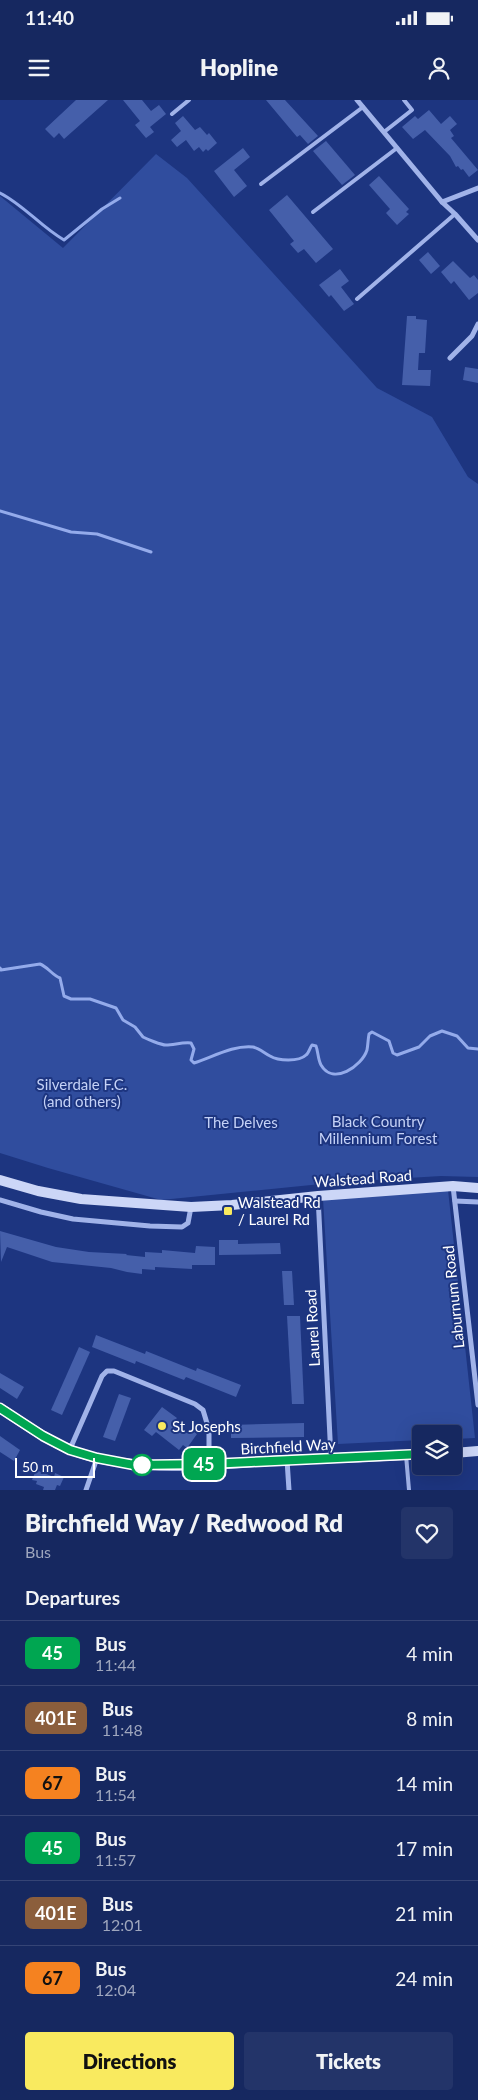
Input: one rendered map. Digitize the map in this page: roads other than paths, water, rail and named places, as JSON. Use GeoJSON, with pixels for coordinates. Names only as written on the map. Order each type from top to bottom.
{"type":"FeatureCollection","features":[{"type":"Feature","properties":{"kind":"street"},"geometry":{"type":"LineString","coordinates":[[356,100],[442,202],[478,240]]}},
{"type":"Feature","properties":{"kind":"street"},"geometry":{"type":"LineString","coordinates":[[442,202],[478,188]]}},
{"type":"Feature","properties":{"kind":"street"},"geometry":{"type":"LineString","coordinates":[[450,358],[472,336],[478,324]]}},
{"type":"Feature","properties":{"kind":"street","name":"Walstead Road"},"geometry":{"type":"LineString","coordinates":[[0,1180],[38,1191],[81,1199],[145,1205],[191,1206],[232,1205],[318,1196],[453,1186],[478,1188]]}},
{"type":"Feature","properties":{"kind":"street","name":"Laburnum Road"},"geometry":{"type":"LineString","coordinates":[[453,1186],[478,1405]]}},
{"type":"Feature","properties":{"kind":"street","name":"Laurel Road"},"geometry":{"type":"LineString","coordinates":[[318,1196],[331,1459]]}},
{"type":"Feature","properties":{"kind":"street"},"geometry":{"type":"LineString","coordinates":[[0,1200],[73,1219],[166,1227],[182,1227],[188,1223],[191,1206]]}},
{"type":"Feature","properties":{"kind":"street"},"geometry":{"type":"LineString","coordinates":[[455,1201],[478,1202]]}},
{"type":"Feature","properties":{"kind":"street"},"geometry":{"type":"LineString","coordinates":[[70,1450],[102,1376],[107,1371],[114,1371],[195,1404],[203,1410],[209,1430],[209,1464]]}},
{"type":"Feature","properties":{"kind":"street","name":"Birchfield Way"},"geometry":{"type":"LineString","coordinates":[[0,1408],[43,1436],[70,1450],[97,1458],[134,1465],[209,1464],[412,1455]]}},
{"type":"Feature","properties":{"kind":"street"},"geometry":{"type":"LineString","coordinates":[[462,1452],[478,1451]]}},
{"type":"Feature","properties":{"kind":"street"},"geometry":{"type":"LineString","coordinates":[[86,1490],[97,1458]]}},
{"type":"Feature","properties":{"kind":"street"},"geometry":{"type":"LineString","coordinates":[[287,1460],[289,1490]]}},
{"type":"Feature","properties":{"kind":"lane"},"geometry":{"type":"LineString","coordinates":[[172,114],[189,100]]}},
{"type":"Feature","properties":{"kind":"lane"},"geometry":{"type":"LineString","coordinates":[[384,132],[412,110],[404,100]]}},
{"type":"Feature","properties":{"kind":"lane"},"geometry":{"type":"LineString","coordinates":[[261,184],[363,107]]}},
{"type":"Feature","properties":{"kind":"lane"},"geometry":{"type":"LineString","coordinates":[[313,212],[397,148]]}},
{"type":"Feature","properties":{"kind":"lane"},"geometry":{"type":"LineString","coordinates":[[357,299],[455,214]]}},
{"type":"Feature","properties":{"kind":"lane"},"geometry":{"type":"LineString","coordinates":[[406,1455],[409,1490]]}},
{"type":"Feature","properties":{"kind":"waterway"},"geometry":{"type":"LineString","coordinates":[[0,193],[64,240],[102,209],[120,198]]}},
{"type":"Feature","properties":{"kind":"waterway"},"geometry":{"type":"LineString","coordinates":[[0,511],[71,532],[97,534],[151,552]]}},
{"type":"Feature","properties":{"kind":"waterway"},"geometry":{"type":"LineString","coordinates":[[0,968],[1,970],[43,965],[60,978],[64,996],[71,999],[90,999],[116,1008],[123,1020],[135,1027],[143,1037],[154,1042],[166,1045],[191,1043],[194,1049],[191,1060],[194,1063],[231,1050],[246,1047],[259,1049],[278,1059],[294,1060],[306,1055],[312,1045],[316,1046],[320,1063],[326,1071],[340,1074],[353,1067],[364,1056],[367,1050],[369,1034],[372,1032],[389,1041],[393,1053],[397,1055],[419,1047],[430,1036],[442,1031],[457,1036],[468,1048],[478,1049]]}},
{"type":"Feature","properties":{"kind":"place","name":"Walstead Rd / Laurel Rd"},"geometry":{"type":"Point","coordinates":[228,1211]}},
{"type":"Feature","properties":{"kind":"place","name":"St Josephs"},"geometry":{"type":"Point","coordinates":[162,1426]}},
{"type":"Feature","properties":{"kind":"park label","name":"Silverdale F.C. (and others)"},"geometry":{"type":"Point","coordinates":[82,1092]}},
{"type":"Feature","properties":{"kind":"park label","name":"The Delves"},"geometry":{"type":"Point","coordinates":[241,1122]}},
{"type":"Feature","properties":{"kind":"park label","name":"Black Country Millennium Forest"},"geometry":{"type":"Point","coordinates":[378,1130]}}]}
